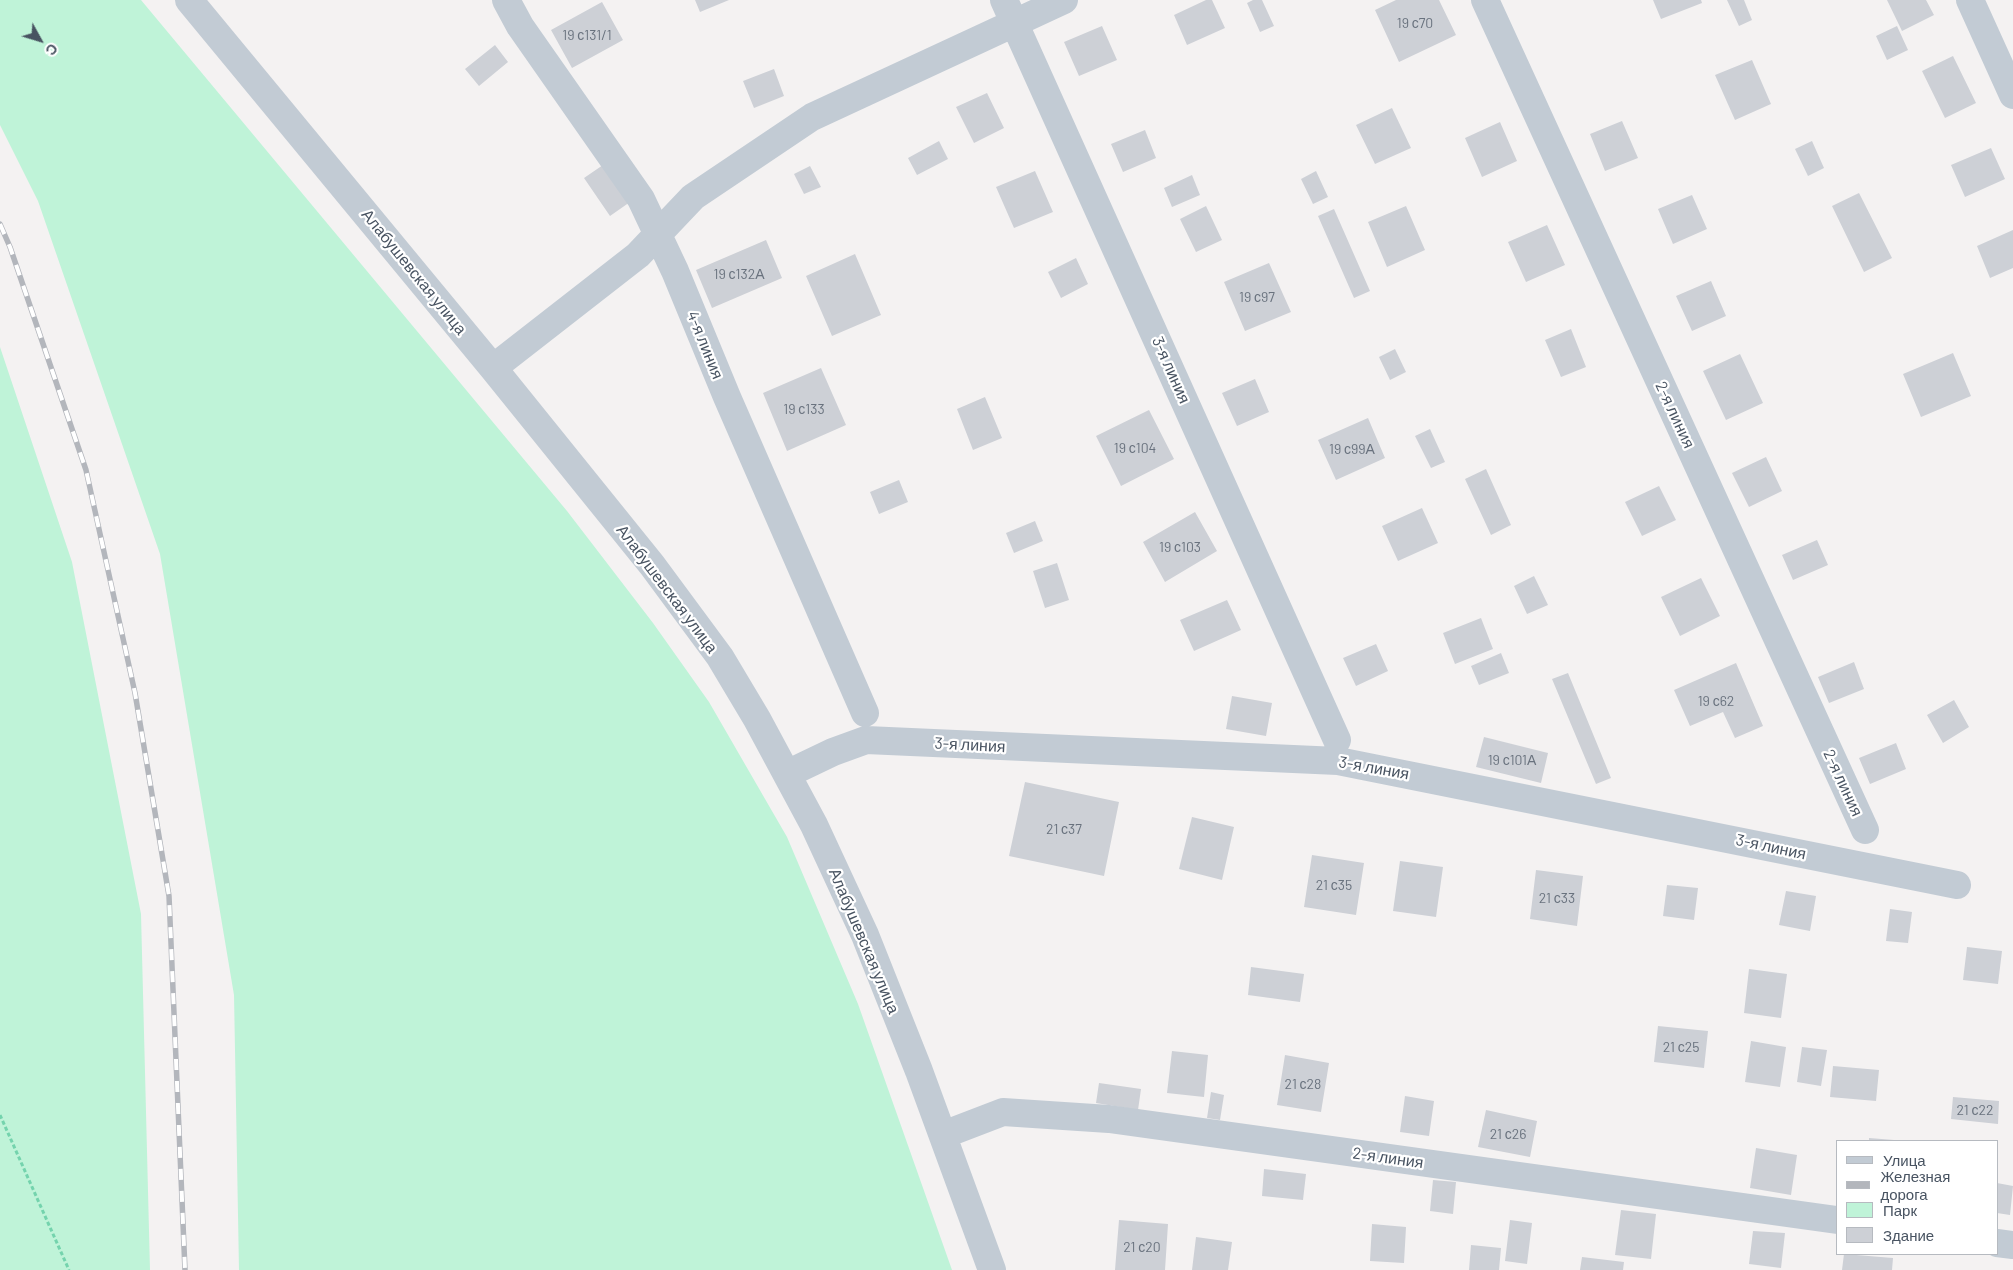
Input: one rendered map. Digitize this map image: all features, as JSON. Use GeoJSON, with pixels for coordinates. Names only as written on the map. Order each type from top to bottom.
{"type":"FeatureCollection","features":[{"type":"Feature","properties":{"kind":"street","name":"Алабушевская улица"},"geometry":{"type":"LineString","coordinates":[[189,0],[493,368],[652,565],[720,658],[757,718],[814,825],[865,936],[943,1136],[992,1270]]}},
{"type":"Feature","properties":{"kind":"street","name":"4-я линия"},"geometry":{"type":"LineString","coordinates":[[506,0],[520,26],[641,198],[675,271],[726,397],[865,713]]}},
{"type":"Feature","properties":{"kind":"street"},"geometry":{"type":"LineString","coordinates":[[493,368],[638,255],[694,197],[812,117],[1009,12],[1064,0]]}},
{"type":"Feature","properties":{"kind":"street","name":"2-я линия"},"geometry":{"type":"LineString","coordinates":[[1484,0],[1865,830]]}},
{"type":"Feature","properties":{"kind":"street"},"geometry":{"type":"LineString","coordinates":[[1970,0],[2013,95]]}},
{"type":"Feature","properties":{"kind":"street","name":"3-я линия"},"geometry":{"type":"LineString","coordinates":[[1009,12],[1338,740]]}},
{"type":"Feature","properties":{"kind":"street","name":"3-я линия"},"geometry":{"type":"LineString","coordinates":[[787,774],[833,752],[866,740],[1338,761],[1957,885]]}},
{"type":"Feature","properties":{"kind":"street","name":"2-я линия"},"geometry":{"type":"LineString","coordinates":[[943,1136],[1003,1112],[1109,1119],[1836,1220]]}},
{"type":"Feature","properties":{"kind":"street"},"geometry":{"type":"LineString","coordinates":[[1998,1243],[2013,1245]]}},
{"type":"Feature","properties":{"kind":"path"},"geometry":{"type":"LineString","coordinates":[[0,1115],[69,1270]]}},
{"type":"Feature","properties":{"kind":"green space"},"geometry":{"type":"Polygon","coordinates":[[[0,0],[141,0],[567,511],[653,623],[709,702],[787,837],[858,1004],[952,1270],[239,1270],[234,995],[160,554],[38,201],[0,125],[0,0]]]}},
{"type":"Feature","properties":{"kind":"green space"},"geometry":{"type":"Polygon","coordinates":[[[0,347],[72,562],[141,914],[150,1270],[0,1270],[0,347]]]}},
{"type":"Feature","properties":{"kind":"building"},"geometry":{"type":"Polygon","coordinates":[[[695,0],[729,0],[700,12],[695,0]]]}},
{"type":"Feature","properties":{"kind":"building"},"geometry":{"type":"Polygon","coordinates":[[[1206,0],[1212,0],[1225,28],[1187,45],[1174,15],[1206,0]]]}},
{"type":"Feature","properties":{"kind":"building"},"geometry":{"type":"Polygon","coordinates":[[[1253,0],[1262,0],[1274,26],[1260,32],[1247,3],[1253,0]]]}},
{"type":"Feature","properties":{"kind":"building"},"geometry":{"type":"Polygon","coordinates":[[[1396,0],[1439,0],[1456,35],[1399,62],[1375,10],[1396,0]]]}},
{"type":"Feature","properties":{"kind":"building"},"geometry":{"type":"Polygon","coordinates":[[[1653,0],[1701,0],[1702,3],[1661,19],[1653,0]]]}},
{"type":"Feature","properties":{"kind":"building"},"geometry":{"type":"Polygon","coordinates":[[[1727,0],[1744,0],[1752,20],[1739,26],[1727,0]]]}},
{"type":"Feature","properties":{"kind":"building"},"geometry":{"type":"Polygon","coordinates":[[[1887,0],[1926,0],[1934,15],[1902,31],[1887,0]]]}},
{"type":"Feature","properties":{"kind":"building"},"geometry":{"type":"Polygon","coordinates":[[[602,2],[623,40],[572,68],[551,30],[602,2]]]}},
{"type":"Feature","properties":{"kind":"building"},"geometry":{"type":"Polygon","coordinates":[[[1102,26],[1117,60],[1079,76],[1064,42],[1102,26]]]}},
{"type":"Feature","properties":{"kind":"building"},"geometry":{"type":"Polygon","coordinates":[[[1897,26],[1908,50],[1887,60],[1876,36],[1897,26]]]}},
{"type":"Feature","properties":{"kind":"building"},"geometry":{"type":"Polygon","coordinates":[[[495,45],[508,62],[479,86],[465,69],[495,45]]]}},
{"type":"Feature","properties":{"kind":"building"},"geometry":{"type":"Polygon","coordinates":[[[1953,56],[1976,103],[1945,118],[1922,71],[1953,56]]]}},
{"type":"Feature","properties":{"kind":"building"},"geometry":{"type":"Polygon","coordinates":[[[1752,60],[1771,104],[1735,120],[1715,75],[1752,60]]]}},
{"type":"Feature","properties":{"kind":"building"},"geometry":{"type":"Polygon","coordinates":[[[774,69],[784,96],[754,108],[743,81],[774,69]]]}},
{"type":"Feature","properties":{"kind":"building"},"geometry":{"type":"Polygon","coordinates":[[[987,93],[1004,128],[974,143],[956,107],[987,93]]]}},
{"type":"Feature","properties":{"kind":"building"},"geometry":{"type":"Polygon","coordinates":[[[1392,108],[1411,148],[1375,164],[1356,125],[1392,108]]]}},
{"type":"Feature","properties":{"kind":"building"},"geometry":{"type":"Polygon","coordinates":[[[1622,121],[1638,158],[1605,171],[1590,134],[1622,121]]]}},
{"type":"Feature","properties":{"kind":"building"},"geometry":{"type":"Polygon","coordinates":[[[1500,122],[1517,161],[1482,177],[1465,138],[1500,122]]]}},
{"type":"Feature","properties":{"kind":"building"},"geometry":{"type":"Polygon","coordinates":[[[1145,130],[1156,158],[1123,172],[1111,144],[1145,130]]]}},
{"type":"Feature","properties":{"kind":"building"},"geometry":{"type":"Polygon","coordinates":[[[939,141],[948,159],[917,175],[908,158],[939,141]]]}},
{"type":"Feature","properties":{"kind":"building"},"geometry":{"type":"Polygon","coordinates":[[[1812,141],[1824,168],[1808,176],[1795,149],[1812,141]]]}},
{"type":"Feature","properties":{"kind":"building"},"geometry":{"type":"Polygon","coordinates":[[[1991,148],[2005,179],[1965,197],[1951,165],[1991,148]]]}},
{"type":"Feature","properties":{"kind":"building"},"geometry":{"type":"Polygon","coordinates":[[[603,165],[630,202],[610,216],[584,178],[603,165]]]}},
{"type":"Feature","properties":{"kind":"building"},"geometry":{"type":"Polygon","coordinates":[[[810,166],[821,187],[804,194],[794,174],[810,166]]]}},
{"type":"Feature","properties":{"kind":"building"},"geometry":{"type":"Polygon","coordinates":[[[1035,171],[1053,212],[1014,228],[996,187],[1035,171]]]}},
{"type":"Feature","properties":{"kind":"building"},"geometry":{"type":"Polygon","coordinates":[[[1316,171],[1328,197],[1313,204],[1301,179],[1316,171]]]}},
{"type":"Feature","properties":{"kind":"building"},"geometry":{"type":"Polygon","coordinates":[[[1192,175],[1200,195],[1172,207],[1164,188],[1192,175]]]}},
{"type":"Feature","properties":{"kind":"building"},"geometry":{"type":"Polygon","coordinates":[[[1859,193],[1892,258],[1864,272],[1832,206],[1859,193]]]}},
{"type":"Feature","properties":{"kind":"building"},"geometry":{"type":"Polygon","coordinates":[[[1692,195],[1707,229],[1673,244],[1658,209],[1692,195]]]}},
{"type":"Feature","properties":{"kind":"building"},"geometry":{"type":"Polygon","coordinates":[[[1206,206],[1222,240],[1196,252],[1180,219],[1206,206]]]}},
{"type":"Feature","properties":{"kind":"building"},"geometry":{"type":"Polygon","coordinates":[[[1406,206],[1425,250],[1387,267],[1368,222],[1406,206]]]}},
{"type":"Feature","properties":{"kind":"building"},"geometry":{"type":"Polygon","coordinates":[[[1334,209],[1370,291],[1354,298],[1318,216],[1334,209]]]}},
{"type":"Feature","properties":{"kind":"building"},"geometry":{"type":"Polygon","coordinates":[[[1547,225],[1565,265],[1526,282],[1508,242],[1547,225]]]}},
{"type":"Feature","properties":{"kind":"building"},"geometry":{"type":"Polygon","coordinates":[[[2013,230],[2013,268],[1990,278],[1977,246],[2013,230]]]}},
{"type":"Feature","properties":{"kind":"building"},"geometry":{"type":"Polygon","coordinates":[[[766,240],[782,278],[712,308],[696,270],[766,240]]]}},
{"type":"Feature","properties":{"kind":"building"},"geometry":{"type":"Polygon","coordinates":[[[855,254],[881,315],[832,336],[806,276],[855,254]]]}},
{"type":"Feature","properties":{"kind":"building"},"geometry":{"type":"Polygon","coordinates":[[[1076,258],[1088,284],[1061,298],[1048,272],[1076,258]]]}},
{"type":"Feature","properties":{"kind":"building"},"geometry":{"type":"Polygon","coordinates":[[[1269,263],[1291,312],[1245,331],[1224,282],[1269,263]]]}},
{"type":"Feature","properties":{"kind":"building"},"geometry":{"type":"Polygon","coordinates":[[[1711,281],[1726,316],[1692,331],[1676,296],[1711,281]]]}},
{"type":"Feature","properties":{"kind":"building"},"geometry":{"type":"Polygon","coordinates":[[[1571,329],[1586,367],[1561,377],[1545,340],[1571,329]]]}},
{"type":"Feature","properties":{"kind":"building"},"geometry":{"type":"Polygon","coordinates":[[[1395,349],[1406,372],[1390,380],[1379,357],[1395,349]]]}},
{"type":"Feature","properties":{"kind":"building"},"geometry":{"type":"Polygon","coordinates":[[[1953,353],[1971,396],[1921,417],[1903,374],[1953,353]]]}},
{"type":"Feature","properties":{"kind":"building"},"geometry":{"type":"Polygon","coordinates":[[[1740,354],[1763,403],[1726,420],[1703,371],[1740,354]]]}},
{"type":"Feature","properties":{"kind":"building"},"geometry":{"type":"Polygon","coordinates":[[[821,368],[846,425],[787,451],[763,393],[821,368]]]}},
{"type":"Feature","properties":{"kind":"building"},"geometry":{"type":"Polygon","coordinates":[[[1255,379],[1269,412],[1237,426],[1222,393],[1255,379]]]}},
{"type":"Feature","properties":{"kind":"building"},"geometry":{"type":"Polygon","coordinates":[[[985,397],[1002,438],[973,450],[957,409],[985,397]]]}},
{"type":"Feature","properties":{"kind":"building"},"geometry":{"type":"Polygon","coordinates":[[[1149,410],[1174,459],[1121,486],[1096,436],[1149,410]]]}},
{"type":"Feature","properties":{"kind":"building"},"geometry":{"type":"Polygon","coordinates":[[[1368,418],[1385,458],[1336,480],[1318,440],[1368,418]]]}},
{"type":"Feature","properties":{"kind":"building"},"geometry":{"type":"Polygon","coordinates":[[[1430,429],[1445,462],[1431,468],[1415,436],[1430,429]]]}},
{"type":"Feature","properties":{"kind":"building"},"geometry":{"type":"Polygon","coordinates":[[[1766,457],[1782,491],[1749,507],[1732,473],[1766,457]]]}},
{"type":"Feature","properties":{"kind":"building"},"geometry":{"type":"Polygon","coordinates":[[[1486,469],[1511,525],[1491,535],[1465,479],[1486,469]]]}},
{"type":"Feature","properties":{"kind":"building"},"geometry":{"type":"Polygon","coordinates":[[[899,480],[908,502],[879,514],[870,492],[899,480]]]}},
{"type":"Feature","properties":{"kind":"building"},"geometry":{"type":"Polygon","coordinates":[[[1659,486],[1676,520],[1642,536],[1625,502],[1659,486]]]}},
{"type":"Feature","properties":{"kind":"building"},"geometry":{"type":"Polygon","coordinates":[[[1422,508],[1438,543],[1398,561],[1382,526],[1422,508]]]}},
{"type":"Feature","properties":{"kind":"building"},"geometry":{"type":"Polygon","coordinates":[[[1195,512],[1217,551],[1165,582],[1143,542],[1195,512]]]}},
{"type":"Feature","properties":{"kind":"building"},"geometry":{"type":"Polygon","coordinates":[[[1035,521],[1043,541],[1014,553],[1006,533],[1035,521]]]}},
{"type":"Feature","properties":{"kind":"building"},"geometry":{"type":"Polygon","coordinates":[[[1817,540],[1828,565],[1793,580],[1782,555],[1817,540]]]}},
{"type":"Feature","properties":{"kind":"building"},"geometry":{"type":"Polygon","coordinates":[[[1057,563],[1069,600],[1045,608],[1033,571],[1057,563]]]}},
{"type":"Feature","properties":{"kind":"building"},"geometry":{"type":"Polygon","coordinates":[[[1534,576],[1548,605],[1527,614],[1514,586],[1534,576]]]}},
{"type":"Feature","properties":{"kind":"building"},"geometry":{"type":"Polygon","coordinates":[[[1701,578],[1720,616],[1680,636],[1661,597],[1701,578]]]}},
{"type":"Feature","properties":{"kind":"building"},"geometry":{"type":"Polygon","coordinates":[[[1227,600],[1241,630],[1194,651],[1180,620],[1227,600]]]}},
{"type":"Feature","properties":{"kind":"building"},"geometry":{"type":"Polygon","coordinates":[[[1481,618],[1493,649],[1455,664],[1443,633],[1481,618]]]}},
{"type":"Feature","properties":{"kind":"building"},"geometry":{"type":"Polygon","coordinates":[[[1376,644],[1388,671],[1356,686],[1343,658],[1376,644]]]}},
{"type":"Feature","properties":{"kind":"building"},"geometry":{"type":"Polygon","coordinates":[[[1501,653],[1509,673],[1479,685],[1471,666],[1501,653]]]}},
{"type":"Feature","properties":{"kind":"building"},"geometry":{"type":"Polygon","coordinates":[[[1854,662],[1864,689],[1829,703],[1818,677],[1854,662]]]}},
{"type":"Feature","properties":{"kind":"building"},"geometry":{"type":"Polygon","coordinates":[[[1736,663],[1763,726],[1735,738],[1723,712],[1690,726],[1674,690],[1736,663]]]}},
{"type":"Feature","properties":{"kind":"building"},"geometry":{"type":"Polygon","coordinates":[[[1568,673],[1611,778],[1596,784],[1552,679],[1568,673]]]}},
{"type":"Feature","properties":{"kind":"building"},"geometry":{"type":"Polygon","coordinates":[[[1232,696],[1272,703],[1266,736],[1226,729],[1232,696]]]}},
{"type":"Feature","properties":{"kind":"building"},"geometry":{"type":"Polygon","coordinates":[[[1954,700],[1969,727],[1943,743],[1927,715],[1954,700]]]}},
{"type":"Feature","properties":{"kind":"building"},"geometry":{"type":"Polygon","coordinates":[[[1484,737],[1548,753],[1541,783],[1476,767],[1484,737]]]}},
{"type":"Feature","properties":{"kind":"building"},"geometry":{"type":"Polygon","coordinates":[[[1896,743],[1906,769],[1870,784],[1859,758],[1896,743]]]}},
{"type":"Feature","properties":{"kind":"building"},"geometry":{"type":"Polygon","coordinates":[[[1025,782],[1119,802],[1104,876],[1009,856],[1025,782]]]}},
{"type":"Feature","properties":{"kind":"building"},"geometry":{"type":"Polygon","coordinates":[[[1192,817],[1234,827],[1222,880],[1179,869],[1192,817]]]}},
{"type":"Feature","properties":{"kind":"building"},"geometry":{"type":"Polygon","coordinates":[[[1312,855],[1364,863],[1356,915],[1304,907],[1312,855]]]}},
{"type":"Feature","properties":{"kind":"building"},"geometry":{"type":"Polygon","coordinates":[[[1400,861],[1443,867],[1436,917],[1393,911],[1400,861]]]}},
{"type":"Feature","properties":{"kind":"building"},"geometry":{"type":"Polygon","coordinates":[[[1536,870],[1583,876],[1577,926],[1530,919],[1536,870]]]}},
{"type":"Feature","properties":{"kind":"building"},"geometry":{"type":"Polygon","coordinates":[[[1667,885],[1698,888],[1694,920],[1663,916],[1667,885]]]}},
{"type":"Feature","properties":{"kind":"building"},"geometry":{"type":"Polygon","coordinates":[[[1786,891],[1816,896],[1810,931],[1779,925],[1786,891]]]}},
{"type":"Feature","properties":{"kind":"building"},"geometry":{"type":"Polygon","coordinates":[[[1890,909],[1912,912],[1908,943],[1886,941],[1890,909]]]}},
{"type":"Feature","properties":{"kind":"building"},"geometry":{"type":"Polygon","coordinates":[[[1967,947],[2002,951],[1998,984],[1963,980],[1967,947]]]}},
{"type":"Feature","properties":{"kind":"building"},"geometry":{"type":"Polygon","coordinates":[[[1251,967],[1304,974],[1300,1002],[1248,995],[1251,967]]]}},
{"type":"Feature","properties":{"kind":"building"},"geometry":{"type":"Polygon","coordinates":[[[1749,969],[1787,974],[1781,1018],[1744,1013],[1749,969]]]}},
{"type":"Feature","properties":{"kind":"building"},"geometry":{"type":"Polygon","coordinates":[[[1658,1026],[1708,1031],[1704,1068],[1654,1062],[1658,1026]]]}},
{"type":"Feature","properties":{"kind":"building"},"geometry":{"type":"Polygon","coordinates":[[[1751,1041],[1786,1047],[1780,1087],[1745,1082],[1751,1041]]]}},
{"type":"Feature","properties":{"kind":"building"},"geometry":{"type":"Polygon","coordinates":[[[1802,1047],[1827,1050],[1821,1086],[1797,1082],[1802,1047]]]}},
{"type":"Feature","properties":{"kind":"building"},"geometry":{"type":"Polygon","coordinates":[[[1172,1051],[1208,1055],[1204,1097],[1167,1093],[1172,1051]]]}},
{"type":"Feature","properties":{"kind":"building"},"geometry":{"type":"Polygon","coordinates":[[[1285,1055],[1329,1063],[1321,1112],[1277,1105],[1285,1055]]]}},
{"type":"Feature","properties":{"kind":"building"},"geometry":{"type":"Polygon","coordinates":[[[1833,1066],[1879,1070],[1876,1101],[1830,1097],[1833,1066]]]}},
{"type":"Feature","properties":{"kind":"building"},"geometry":{"type":"Polygon","coordinates":[[[1099,1083],[1141,1089],[1138,1110],[1096,1103],[1099,1083]]]}},
{"type":"Feature","properties":{"kind":"building"},"geometry":{"type":"Polygon","coordinates":[[[1211,1092],[1224,1095],[1220,1120],[1207,1118],[1211,1092]]]}},
{"type":"Feature","properties":{"kind":"building"},"geometry":{"type":"Polygon","coordinates":[[[1405,1096],[1434,1101],[1429,1136],[1400,1132],[1405,1096]]]}},
{"type":"Feature","properties":{"kind":"building"},"geometry":{"type":"Polygon","coordinates":[[[1953,1097],[1999,1101],[1998,1124],[1951,1119],[1953,1097]]]}},
{"type":"Feature","properties":{"kind":"building"},"geometry":{"type":"Polygon","coordinates":[[[1486,1110],[1537,1121],[1530,1157],[1478,1147],[1486,1110]]]}},
{"type":"Feature","properties":{"kind":"building"},"geometry":{"type":"Polygon","coordinates":[[[1869,1138],[1894,1140],[1869,1140],[1869,1138]]]}},
{"type":"Feature","properties":{"kind":"building"},"geometry":{"type":"Polygon","coordinates":[[[1756,1148],[1797,1155],[1791,1195],[1750,1188],[1756,1148]]]}},
{"type":"Feature","properties":{"kind":"building"},"geometry":{"type":"Polygon","coordinates":[[[1264,1169],[1306,1174],[1303,1200],[1262,1196],[1264,1169]]]}},
{"type":"Feature","properties":{"kind":"building"},"geometry":{"type":"Polygon","coordinates":[[[1433,1180],[1456,1182],[1453,1214],[1430,1211],[1433,1180]]]}},
{"type":"Feature","properties":{"kind":"building"},"geometry":{"type":"Polygon","coordinates":[[[1998,1183],[2013,1186],[2010,1215],[1998,1213],[1998,1183]]]}},
{"type":"Feature","properties":{"kind":"building"},"geometry":{"type":"Polygon","coordinates":[[[1621,1210],[1656,1214],[1651,1259],[1615,1255],[1621,1210]]]}},
{"type":"Feature","properties":{"kind":"building"},"geometry":{"type":"Polygon","coordinates":[[[1119,1220],[1168,1224],[1165,1270],[1115,1270],[1119,1220]]]}},
{"type":"Feature","properties":{"kind":"building"},"geometry":{"type":"Polygon","coordinates":[[[1510,1220],[1532,1223],[1527,1264],[1505,1261],[1510,1220]]]}},
{"type":"Feature","properties":{"kind":"building"},"geometry":{"type":"Polygon","coordinates":[[[1372,1224],[1406,1227],[1404,1263],[1370,1261],[1372,1224]]]}},
{"type":"Feature","properties":{"kind":"building"},"geometry":{"type":"Polygon","coordinates":[[[1753,1231],[1785,1233],[1781,1268],[1749,1264],[1753,1231]]]}},
{"type":"Feature","properties":{"kind":"building"},"geometry":{"type":"Polygon","coordinates":[[[1196,1237],[1232,1242],[1228,1270],[1192,1270],[1196,1237]]]}},
{"type":"Feature","properties":{"kind":"building"},"geometry":{"type":"Polygon","coordinates":[[[1471,1245],[1501,1248],[1499,1270],[1469,1270],[1471,1245]]]}},
{"type":"Feature","properties":{"kind":"building"},"geometry":{"type":"Polygon","coordinates":[[[1844,1255],[1893,1258],[1892,1270],[1842,1270],[1844,1255]]]}},
{"type":"Feature","properties":{"kind":"building"},"geometry":{"type":"Polygon","coordinates":[[[1582,1257],[1624,1262],[1623,1270],[1580,1270],[1582,1257]]]}},
{"type":"Feature","properties":{"kind":"railway"},"geometry":{"type":"LineString","coordinates":[[0,224],[10,247],[86,470],[135,693],[169,896],[185,1270]]}}]}
